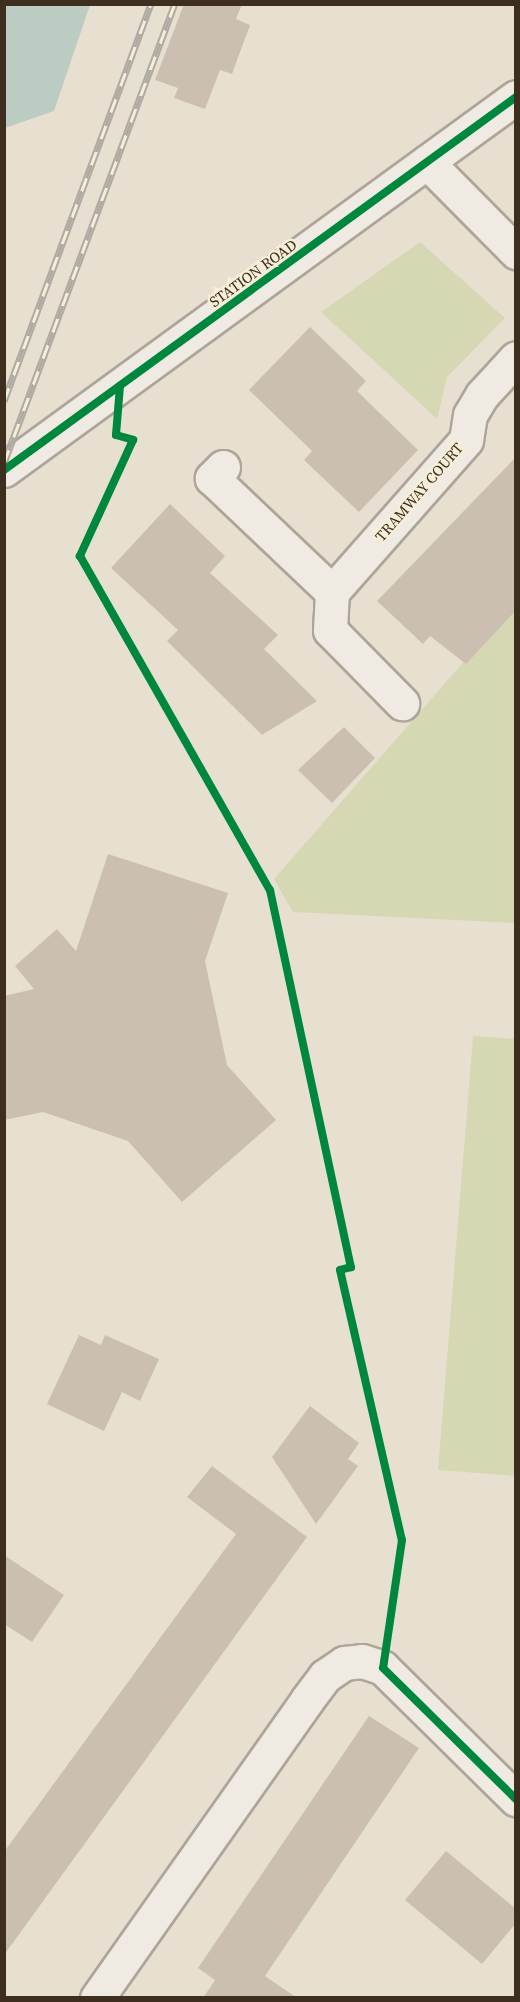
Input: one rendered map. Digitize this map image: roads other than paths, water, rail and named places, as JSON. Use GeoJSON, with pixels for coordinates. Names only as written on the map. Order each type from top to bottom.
{"type":"FeatureCollection","features":[{"type":"Feature","properties":{"kind":"street","name":"STATION ROAD"},"geometry":{"type":"LineString","coordinates":[[4,470],[516,97]]}},
{"type":"Feature","properties":{"kind":"street"},"geometry":{"type":"LineString","coordinates":[[427,162],[516,252]]}},
{"type":"Feature","properties":{"kind":"street","name":"TRAMWAY COURT"},"geometry":{"type":"LineString","coordinates":[[332,592],[466,440],[470,415],[482,395],[516,358]]}},
{"type":"Feature","properties":{"kind":"street"},"geometry":{"type":"LineString","coordinates":[[223,467],[212,478],[332,592],[330,630],[402,703]]}},
{"type":"Feature","properties":{"kind":"street"},"geometry":{"type":"LineString","coordinates":[[97,1998],[307,1700],[325,1676],[344,1663],[362,1661],[383,1668],[516,1799]]}},
{"type":"Feature","properties":{"kind":"railway"},"geometry":{"type":"LineString","coordinates":[[4,401],[151,4]]}},
{"type":"Feature","properties":{"kind":"railway"},"geometry":{"type":"LineString","coordinates":[[4,463],[175,4]]}}]}
